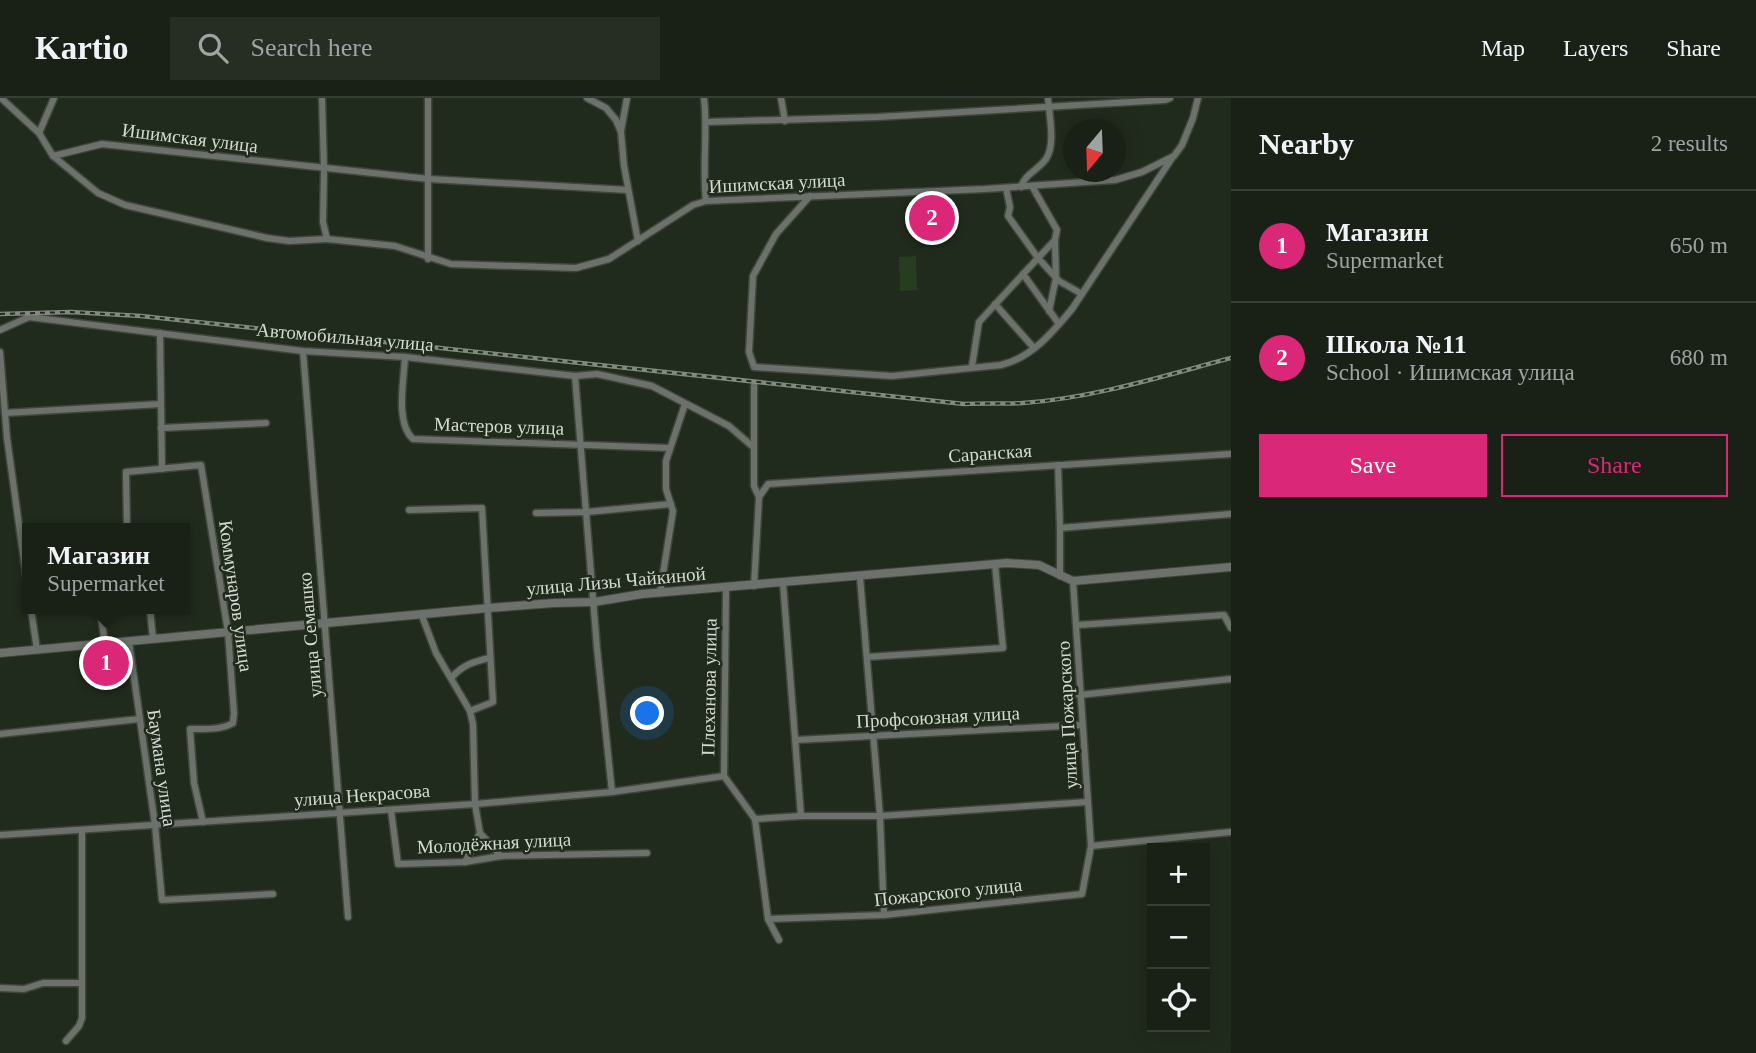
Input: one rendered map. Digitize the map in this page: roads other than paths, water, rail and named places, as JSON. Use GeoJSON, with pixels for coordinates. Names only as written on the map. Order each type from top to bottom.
{"type":"FeatureCollection","features":[{"type":"Feature","properties":{"kind":"street","name":"Ишимская улица"},"geometry":{"type":"LineString","coordinates":[[1,98],[38,133],[53,156],[98,193],[125,205],[267,238],[299,241],[327,239],[395,247],[450,264],[576,268],[609,259],[693,205],[706,201],[1006,188],[1115,180],[1142,173],[1174,156],[1194,118],[1198,98]]}},
{"type":"Feature","properties":{"kind":"street"},"geometry":{"type":"LineString","coordinates":[[38,133],[54,98]]}},
{"type":"Feature","properties":{"kind":"street"},"geometry":{"type":"LineString","coordinates":[[322,98],[323,222],[327,239]]}},
{"type":"Feature","properties":{"kind":"street"},"geometry":{"type":"LineString","coordinates":[[428,98],[428,259]]}},
{"type":"Feature","properties":{"kind":"street"},"geometry":{"type":"LineString","coordinates":[[587,98],[606,107],[621,132],[638,241]]}},
{"type":"Feature","properties":{"kind":"street"},"geometry":{"type":"LineString","coordinates":[[621,132],[627,98]]}},
{"type":"Feature","properties":{"kind":"street"},"geometry":{"type":"LineString","coordinates":[[704,98],[707,122],[706,201]]}},
{"type":"Feature","properties":{"kind":"street"},"geometry":{"type":"LineString","coordinates":[[781,98],[785,121]]}},
{"type":"Feature","properties":{"kind":"street"},"geometry":{"type":"LineString","coordinates":[[1021,187],[1024,178],[1047,157],[1050,146],[1048,98]]}},
{"type":"Feature","properties":{"kind":"street"},"geometry":{"type":"LineString","coordinates":[[707,122],[785,121],[1170,98]]}},
{"type":"Feature","properties":{"kind":"street","name":"Ишимская улица"},"geometry":{"type":"LineString","coordinates":[[53,156],[102,144],[429,180],[628,190]]}},
{"type":"Feature","properties":{"kind":"street"},"geometry":{"type":"LineString","coordinates":[[810,197],[776,234],[753,276],[749,352],[754,367],[892,376],[1012,362],[1034,348],[1059,324],[1082,294],[1174,156]]}},
{"type":"Feature","properties":{"kind":"street"},"geometry":{"type":"LineString","coordinates":[[1032,186],[1057,230],[1056,278],[1049,311]]}},
{"type":"Feature","properties":{"kind":"street"},"geometry":{"type":"LineString","coordinates":[[1006,188],[1010,207],[1008,216],[1038,258],[1056,278],[1082,294]]}},
{"type":"Feature","properties":{"kind":"street"},"geometry":{"type":"LineString","coordinates":[[972,366],[978,326],[1055,240]]}},
{"type":"Feature","properties":{"kind":"street"},"geometry":{"type":"LineString","coordinates":[[1023,274],[1059,324]]}},
{"type":"Feature","properties":{"kind":"street"},"geometry":{"type":"LineString","coordinates":[[995,304],[1034,348]]}},
{"type":"Feature","properties":{"kind":"street","name":"Автомобильная улица"},"geometry":{"type":"LineString","coordinates":[[0,330],[29,317],[303,351],[405,357],[575,376],[597,373],[652,386],[729,426],[752,446]]}},
{"type":"Feature","properties":{"kind":"street"},"geometry":{"type":"LineString","coordinates":[[160,333],[162,469]]}},
{"type":"Feature","properties":{"kind":"street","name":"улица Семашко"},"geometry":{"type":"LineString","coordinates":[[303,351],[348,917]]}},
{"type":"Feature","properties":{"kind":"street"},"geometry":{"type":"LineString","coordinates":[[0,352],[5,413],[3,438],[22,553]]}},
{"type":"Feature","properties":{"kind":"street","name":"Мастеров улица"},"geometry":{"type":"LineString","coordinates":[[405,357],[402,421],[413,439],[670,448]]}},
{"type":"Feature","properties":{"kind":"street"},"geometry":{"type":"LineString","coordinates":[[575,376],[599,671],[612,792]]}},
{"type":"Feature","properties":{"kind":"street"},"geometry":{"type":"LineString","coordinates":[[754,386],[752,446],[754,486],[759,497],[754,586]]}},
{"type":"Feature","properties":{"kind":"street"},"geometry":{"type":"LineString","coordinates":[[5,413],[161,404]]}},
{"type":"Feature","properties":{"kind":"street"},"geometry":{"type":"LineString","coordinates":[[660,593],[673,510],[666,489],[666,461],[685,404]]}},
{"type":"Feature","properties":{"kind":"street"},"geometry":{"type":"LineString","coordinates":[[161,428],[266,423]]}},
{"type":"Feature","properties":{"kind":"street","name":"Саранская"},"geometry":{"type":"LineString","coordinates":[[759,497],[768,484],[1231,454]]}},
{"type":"Feature","properties":{"kind":"street","name":"Коммунаров улица"},"geometry":{"type":"LineString","coordinates":[[127,523],[126,472],[201,465],[228,632],[233,723],[215,729],[190,729],[194,783],[203,822]]}},
{"type":"Feature","properties":{"kind":"street"},"geometry":{"type":"LineString","coordinates":[[1058,465],[1060,576]]}},
{"type":"Feature","properties":{"kind":"street"},"geometry":{"type":"LineString","coordinates":[[536,513],[587,512],[671,504]]}},
{"type":"Feature","properties":{"kind":"street"},"geometry":{"type":"LineString","coordinates":[[409,510],[482,508],[493,702],[470,710]]}},
{"type":"Feature","properties":{"kind":"street"},"geometry":{"type":"LineString","coordinates":[[1060,528],[1231,514]]}},
{"type":"Feature","properties":{"kind":"street"},"geometry":{"type":"LineString","coordinates":[[867,657],[1003,648],[995,564]]}},
{"type":"Feature","properties":{"kind":"street","name":"улица Лизы Чайкиной"},"geometry":{"type":"LineString","coordinates":[[0,653],[489,608],[594,602],[660,593],[995,564],[1039,565],[1073,581],[1231,568]]}},
{"type":"Feature","properties":{"kind":"street"},"geometry":{"type":"LineString","coordinates":[[860,576],[880,816],[884,915]]}},
{"type":"Feature","properties":{"kind":"street","name":"улица Пожарского"},"geometry":{"type":"LineString","coordinates":[[1073,581],[1091,846]]}},
{"type":"Feature","properties":{"kind":"street"},"geometry":{"type":"LineString","coordinates":[[783,583],[801,816]]}},
{"type":"Feature","properties":{"kind":"street","name":"Плеханова улица"},"geometry":{"type":"LineString","coordinates":[[726,588],[724,776],[755,819],[768,919],[779,940]]}},
{"type":"Feature","properties":{"kind":"street"},"geometry":{"type":"LineString","coordinates":[[32,614],[37,650]]}},
{"type":"Feature","properties":{"kind":"street"},"geometry":{"type":"LineString","coordinates":[[101,614],[105,644]]}},
{"type":"Feature","properties":{"kind":"street"},"geometry":{"type":"LineString","coordinates":[[150,614],[153,639]]}},
{"type":"Feature","properties":{"kind":"street"},"geometry":{"type":"LineString","coordinates":[[1077,625],[1224,615],[1231,628]]}},
{"type":"Feature","properties":{"kind":"street"},"geometry":{"type":"LineString","coordinates":[[422,616],[436,653],[470,710],[473,724],[475,804],[480,833],[501,856]]}},
{"type":"Feature","properties":{"kind":"street","name":"Баумана улица"},"geometry":{"type":"LineString","coordinates":[[129,642],[155,825],[162,900],[273,894]]}},
{"type":"Feature","properties":{"kind":"street"},"geometry":{"type":"LineString","coordinates":[[452,677],[460,668],[489,658]]}},
{"type":"Feature","properties":{"kind":"street"},"geometry":{"type":"LineString","coordinates":[[1079,695],[1231,679]]}},
{"type":"Feature","properties":{"kind":"street"},"geometry":{"type":"LineString","coordinates":[[0,734],[139,719]]}},
{"type":"Feature","properties":{"kind":"street","name":"Профсоюзная улица"},"geometry":{"type":"LineString","coordinates":[[796,740],[822,741],[1082,725]]}},
{"type":"Feature","properties":{"kind":"street","name":"улица Некрасова"},"geometry":{"type":"LineString","coordinates":[[0,835],[475,804],[612,792],[724,776]]}},
{"type":"Feature","properties":{"kind":"street"},"geometry":{"type":"LineString","coordinates":[[755,819],[880,816],[1087,802]]}},
{"type":"Feature","properties":{"kind":"street","name":"Молодёжная улица"},"geometry":{"type":"LineString","coordinates":[[390,810],[398,864],[466,863],[501,856],[647,853]]}},
{"type":"Feature","properties":{"kind":"street"},"geometry":{"type":"LineString","coordinates":[[66,1041],[79,1026],[82,1018],[82,831]]}},
{"type":"Feature","properties":{"kind":"street"},"geometry":{"type":"LineString","coordinates":[[1091,846],[1231,832]]}},
{"type":"Feature","properties":{"kind":"street"},"geometry":{"type":"LineString","coordinates":[[466,863],[480,833]]}},
{"type":"Feature","properties":{"kind":"street","name":"Пожарского улица"},"geometry":{"type":"LineString","coordinates":[[768,919],[884,915],[1082,894],[1091,846]]}},
{"type":"Feature","properties":{"kind":"street"},"geometry":{"type":"LineString","coordinates":[[0,988],[24,989],[43,983],[80,983]]}},
{"type":"Feature","properties":{"kind":"railway"},"geometry":{"type":"LineString","coordinates":[[0,314],[71,312],[141,316],[964,404],[1023,403],[1076,396],[1231,358]]}},
{"type":"Feature","properties":{"kind":"place","name":"Школа №11"},"geometry":{"type":"Point","coordinates":[932,218]}},
{"type":"Feature","properties":{"kind":"place","name":"Магазин"},"geometry":{"type":"Point","coordinates":[106,663]}}]}
